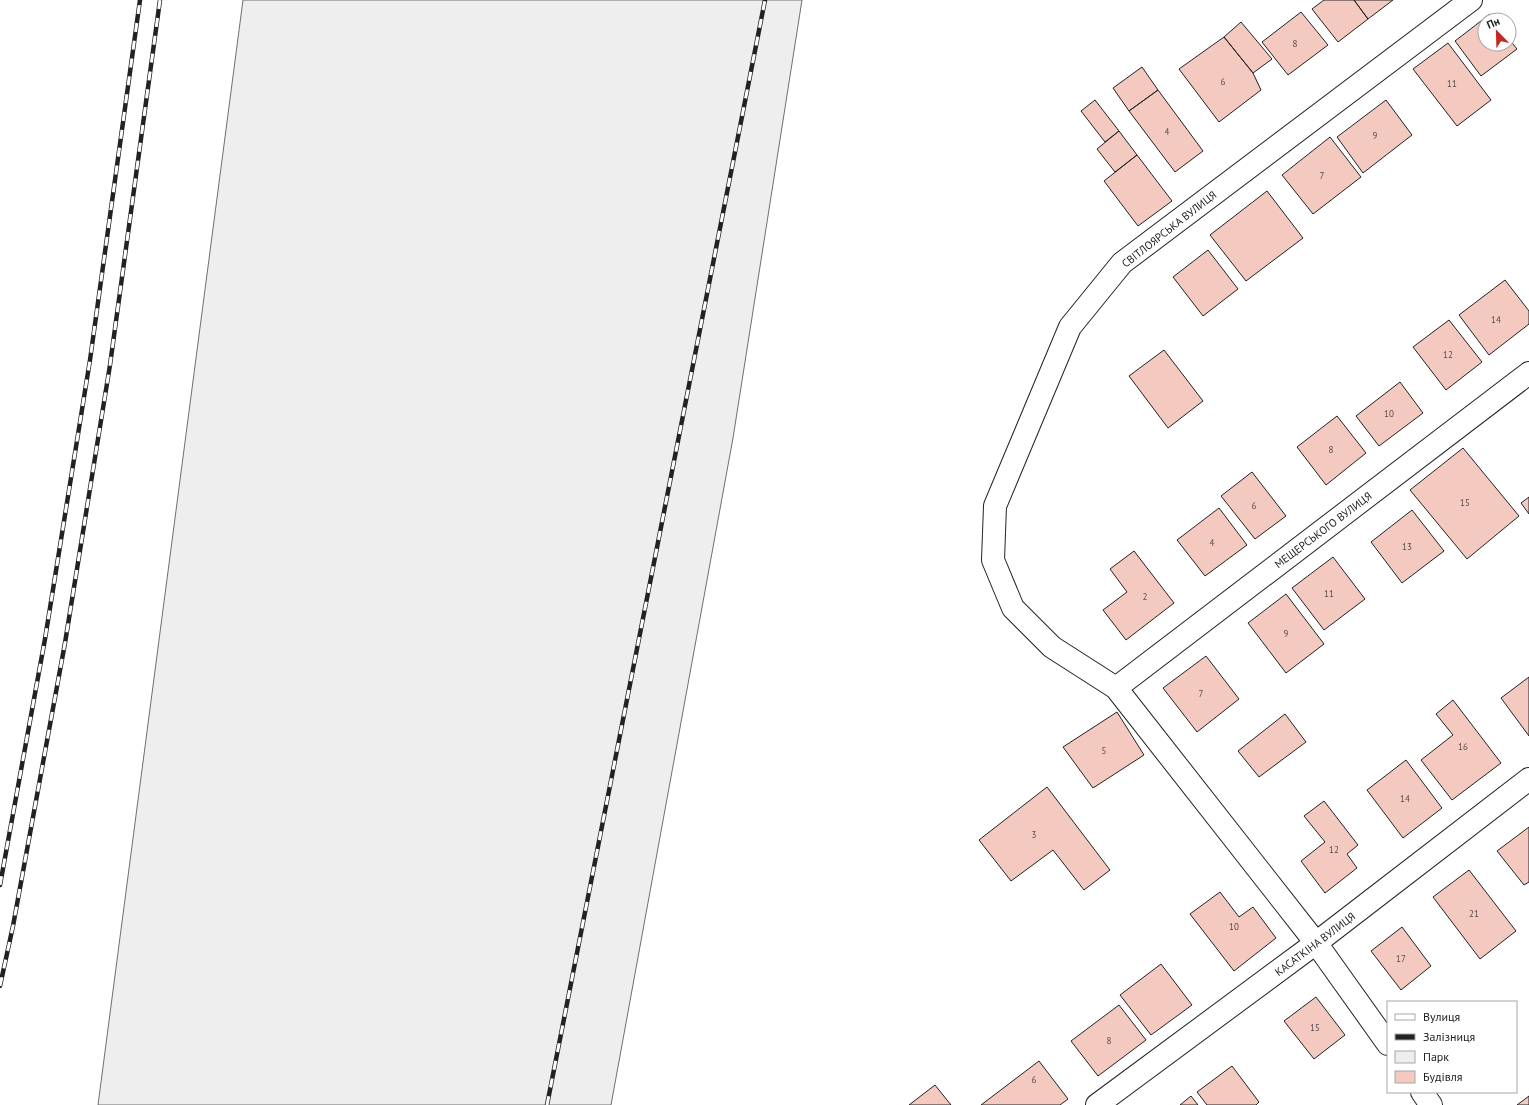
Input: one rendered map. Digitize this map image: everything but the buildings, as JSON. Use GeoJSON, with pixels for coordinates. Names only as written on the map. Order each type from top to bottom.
{"type":"FeatureCollection","features":[{"type":"Feature","properties":{"kind":"street","name":"СВІТЛОЯРСЬКА ВУЛИЦЯ"},"geometry":{"type":"LineString","coordinates":[[1387,1043],[1316,943],[1116,688],[1052,647],[1013,608],[993,560],[995,506],[1070,327],[1122,263],[1471,0]]}},
{"type":"Feature","properties":{"kind":"street","name":"МЕЩЕРСЬКОГО ВУЛИЦЯ"},"geometry":{"type":"LineString","coordinates":[[1116,688],[1529,373]]}},
{"type":"Feature","properties":{"kind":"street","name":"КАСАТКІНА ВУЛИЦЯ"},"geometry":{"type":"LineString","coordinates":[[1097,1105],[1316,943],[1529,779]]}},
{"type":"Feature","properties":{"kind":"street"},"geometry":{"type":"LineString","coordinates":[[1423,1093],[1431,1105]]}},
{"type":"Feature","properties":{"kind":"green space"},"geometry":{"type":"Polygon","coordinates":[[[243,0],[802,0],[733,438],[611,1105],[98,1105],[243,0]]]}},
{"type":"Feature","properties":{"kind":"railway"},"geometry":{"type":"LineString","coordinates":[[0,885],[45,639],[90,360],[140,0]]}},
{"type":"Feature","properties":{"kind":"railway"},"geometry":{"type":"LineString","coordinates":[[0,986],[13,926],[65,643],[110,365],[160,0]]}},
{"type":"Feature","properties":{"kind":"railway"},"geometry":{"type":"LineString","coordinates":[[547,1105],[765,0]]}}]}
